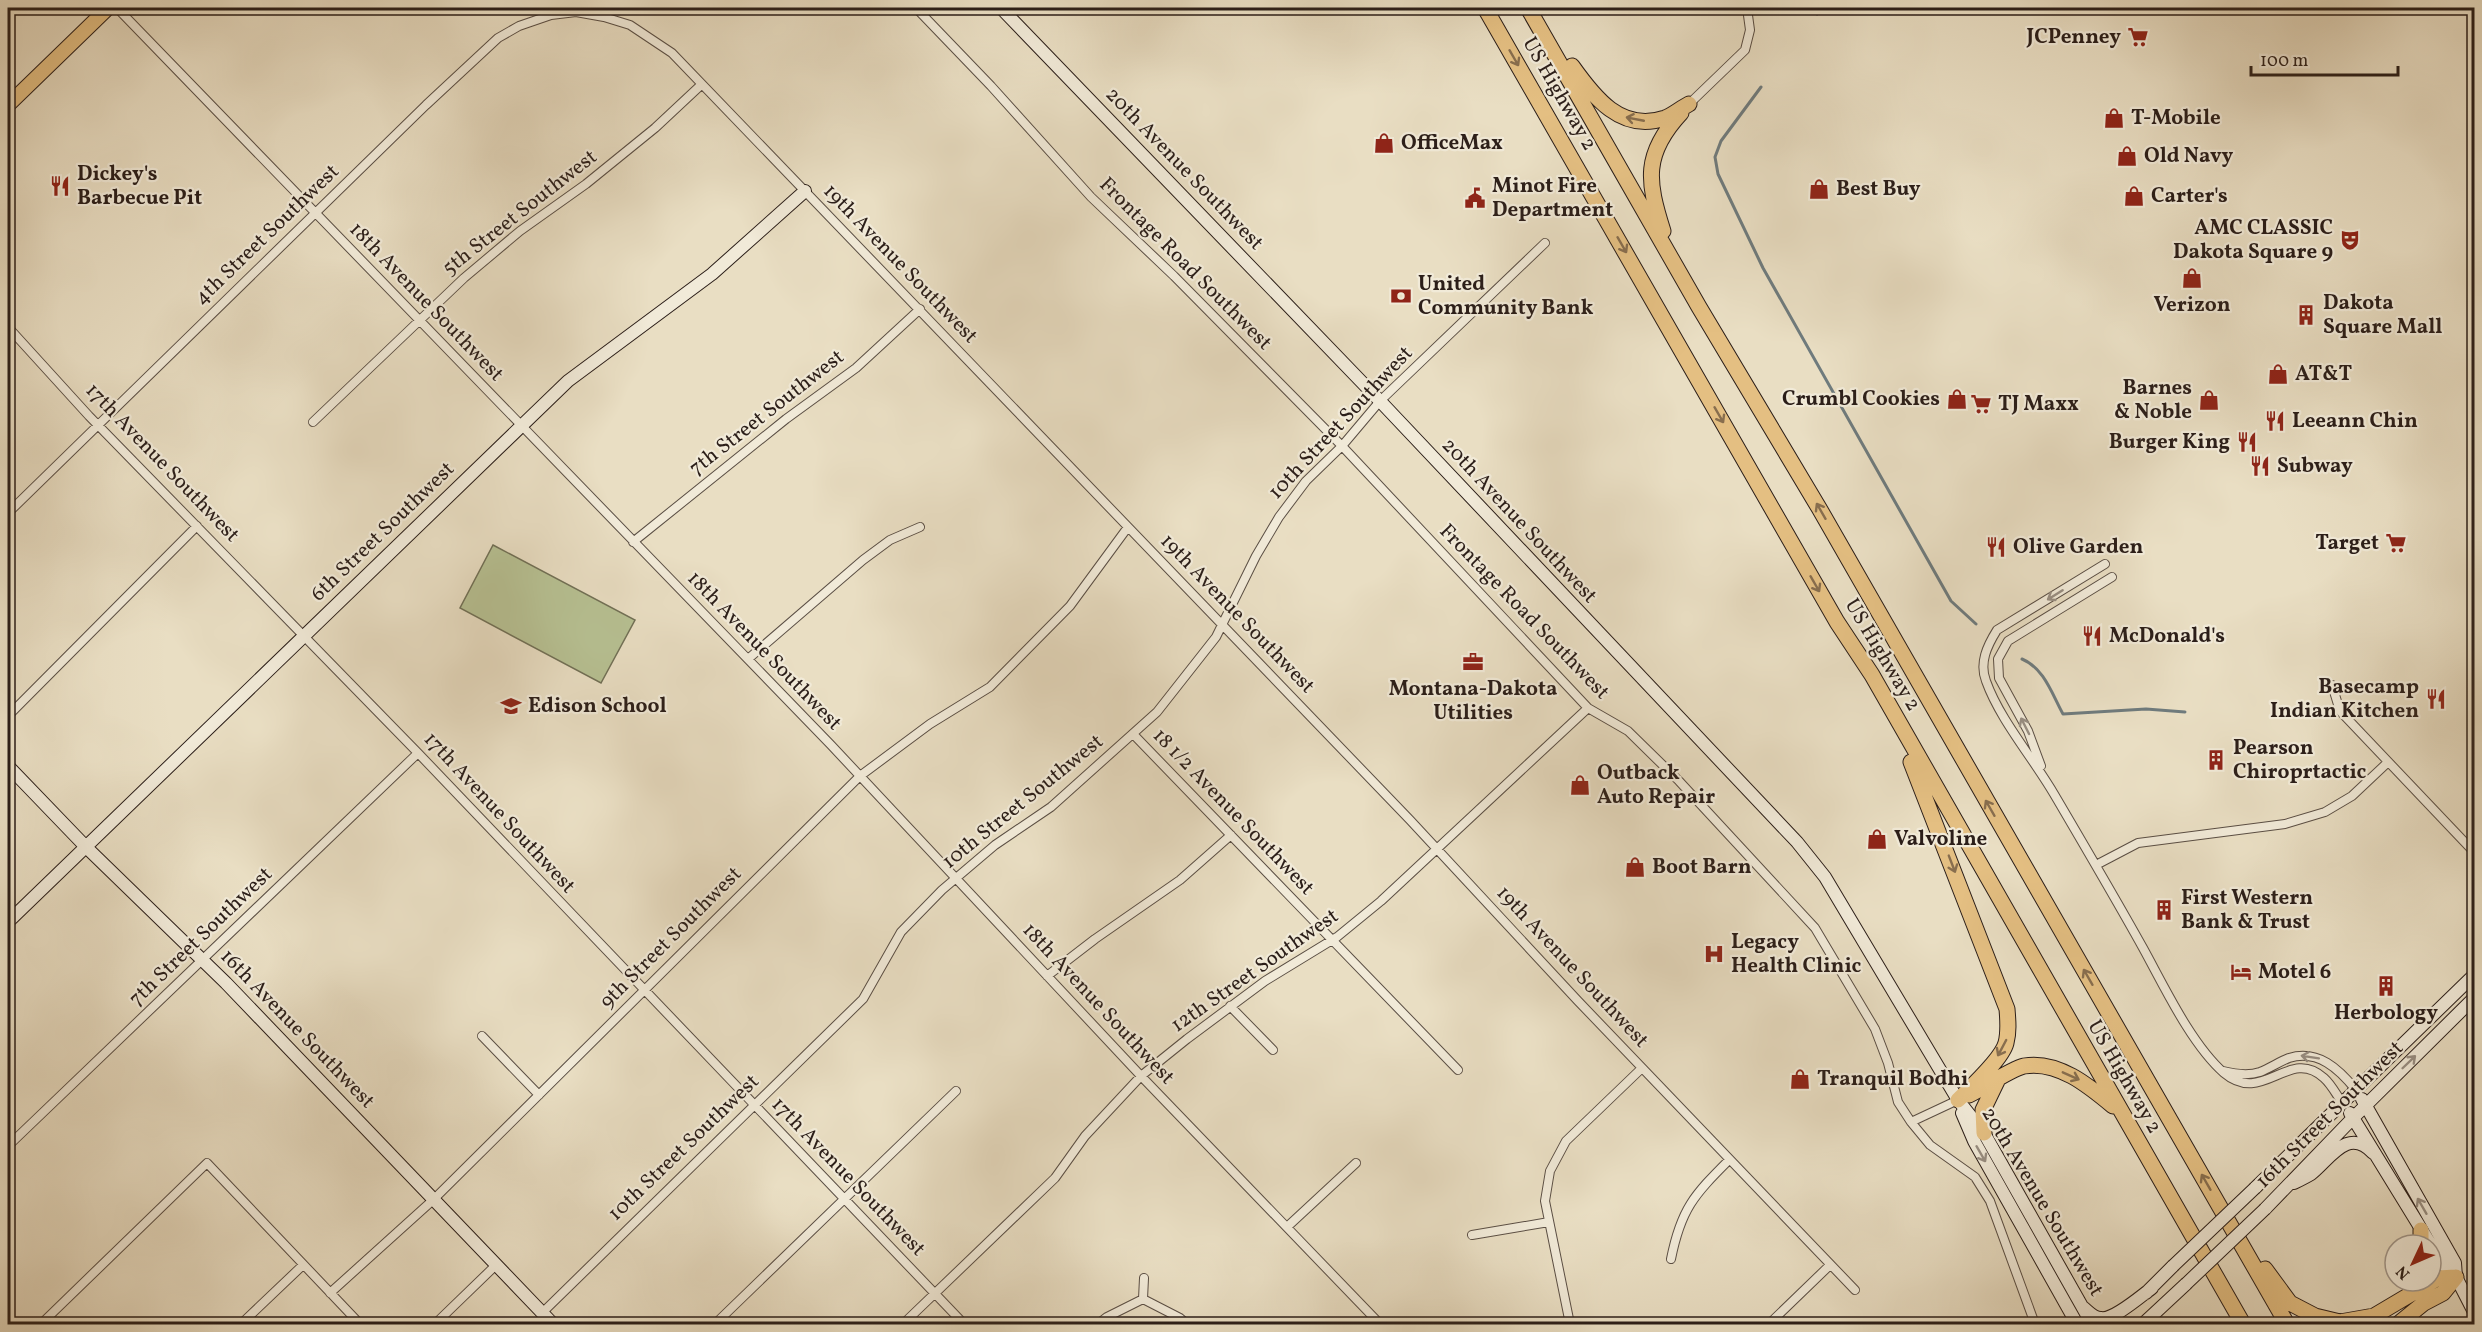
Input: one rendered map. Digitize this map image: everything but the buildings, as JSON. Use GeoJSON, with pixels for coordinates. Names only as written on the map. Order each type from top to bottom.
{"type":"FeatureCollection","features":[{"type":"Feature","properties":{"kind":"highway","name":"US Highway 2"},"geometry":{"type":"LineString","coordinates":[[1485,8],[1837,622],[1872,675],[2243,1324]]}},
{"type":"Feature","properties":{"kind":"highway","name":"US Highway 2"},"geometry":{"type":"LineString","coordinates":[[1530,10],[2287,1324]]}},
{"type":"Feature","properties":{"kind":"highway"},"geometry":{"type":"LineString","coordinates":[[1530,10],[1586,85],[1602,104],[1615,114],[1639,122],[1665,118],[1689,104]]}},
{"type":"Feature","properties":{"kind":"highway"},"geometry":{"type":"LineString","coordinates":[[1672,259],[1656,208],[1650,169],[1660,141],[1689,104]]}},
{"type":"Feature","properties":{"kind":"highway"},"geometry":{"type":"LineString","coordinates":[[1872,675],[1921,784],[2007,1010],[2006,1046],[1986,1072],[1958,1100]]}},
{"type":"Feature","properties":{"kind":"highway"},"geometry":{"type":"LineString","coordinates":[[1958,1100],[2024,1066],[2052,1068],[2084,1082],[2120,1112]]}},
{"type":"Feature","properties":{"kind":"highway"},"geometry":{"type":"LineString","coordinates":[[1984,1133],[1983,1110],[1997,1081]]}},
{"type":"Feature","properties":{"kind":"highway"},"geometry":{"type":"LineString","coordinates":[[2229,1222],[2290,1303],[2315,1316],[2340,1322],[2374,1316],[2438,1278],[2456,1277]]}},
{"type":"Feature","properties":{"kind":"highway"},"geometry":{"type":"LineString","coordinates":[[2398,1324],[2424,1303],[2443,1293],[2456,1277]]}},
{"type":"Feature","properties":{"kind":"highway"},"geometry":{"type":"LineString","coordinates":[[2403,1297],[2406,1293]]}},
{"type":"Feature","properties":{"kind":"main road"},"geometry":{"type":"LineString","coordinates":[[8,105],[108,8]]}},
{"type":"Feature","properties":{"kind":"street","name":"18th Avenue Southwest"},"geometry":{"type":"LineString","coordinates":[[117,8],[748,659],[1141,1077],[1380,1324]]}},
{"type":"Feature","properties":{"kind":"street","name":"Frontage Road Southwest"},"geometry":{"type":"LineString","coordinates":[[916,8],[992,86],[1091,197],[1174,276],[1342,446],[1588,708],[1628,731],[1679,782],[1815,928],[1875,1029],[1888,1064],[1898,1102],[1930,1145],[1975,1177],[1990,1201],[2035,1324]]}},
{"type":"Feature","properties":{"kind":"street","name":"20th Avenue Southwest"},"geometry":{"type":"LineString","coordinates":[[1001,8],[1380,401],[1797,842],[1826,877],[1958,1100],[1984,1133],[2092,1324]]}},
{"type":"Feature","properties":{"kind":"street"},"geometry":{"type":"LineString","coordinates":[[1689,104],[1744,50],[1750,30],[1748,10]]}},
{"type":"Feature","properties":{"kind":"street","name":"4th Street Southwest"},"geometry":{"type":"LineString","coordinates":[[8,513],[426,105],[498,38],[519,26],[564,11]]}},
{"type":"Feature","properties":{"kind":"street","name":"19th Avenue Southwest"},"geometry":{"type":"LineString","coordinates":[[564,11],[604,16],[630,25],[672,53],[1223,625],[1855,1290]]}},
{"type":"Feature","properties":{"kind":"street","name":"5th Street Southwest"},"geometry":{"type":"LineString","coordinates":[[314,422],[418,320],[520,231],[586,184],[655,128],[701,85]]}},
{"type":"Feature","properties":{"kind":"street","name":"6th Street Southwest"},"geometry":{"type":"LineString","coordinates":[[8,922],[568,381],[712,274],[805,191]]}},
{"type":"Feature","properties":{"kind":"street","name":"10th Street Southwest"},"geometry":{"type":"LineString","coordinates":[[542,1313],[863,999],[901,932],[956,878],[995,845],[1051,807],[1165,703],[1223,625],[1256,556],[1279,517],[1306,481],[1342,446],[1380,401],[1545,243]]}},
{"type":"Feature","properties":{"kind":"street","name":"7th Street Southwest"},"geometry":{"type":"LineString","coordinates":[[633,542],[769,432],[856,368],[920,309]]}},
{"type":"Feature","properties":{"kind":"street","name":"17th Avenue Southwest"},"geometry":{"type":"LineString","coordinates":[[8,327],[99,426],[418,753],[964,1324]]}},
{"type":"Feature","properties":{"kind":"street"},"geometry":{"type":"LineString","coordinates":[[8,716],[197,526]]}},
{"type":"Feature","properties":{"kind":"street"},"geometry":{"type":"LineString","coordinates":[[748,659],[863,560],[890,540],[920,527]]}},
{"type":"Feature","properties":{"kind":"street","name":"9th Street Southwest"},"geometry":{"type":"LineString","coordinates":[[330,1293],[433,1200],[860,776],[930,724],[990,687],[1070,606],[1128,527]]}},
{"type":"Feature","properties":{"kind":"street"},"geometry":{"type":"LineString","coordinates":[[2105,564],[1997,630],[1988,644],[1983,663],[1985,681],[2014,734],[2046,781],[2096,865],[2180,1013],[2207,1054],[2235,1082],[2252,1084],[2272,1079],[2290,1069],[2315,1072],[2325,1079],[2377,1156],[2418,1233]]}},
{"type":"Feature","properties":{"kind":"street"},"geometry":{"type":"LineString","coordinates":[[2046,781],[2028,732],[1999,678],[1998,659],[2008,641],[2112,577]]}},
{"type":"Feature","properties":{"kind":"street"},"geometry":{"type":"LineString","coordinates":[[2332,685],[2340,711],[2387,763],[2475,852]]}},
{"type":"Feature","properties":{"kind":"street","name":"12th Street Southwest"},"geometry":{"type":"LineString","coordinates":[[903,1324],[1055,1178],[1085,1136],[1141,1077],[1230,1006],[1265,981],[1332,940],[1381,901],[1588,708]]}},
{"type":"Feature","properties":{"kind":"street","name":"18 1/2 Avenue Southwest"},"geometry":{"type":"LineString","coordinates":[[1133,734],[1458,1070]]}},
{"type":"Feature","properties":{"kind":"street","name":"7th Street Southwest"},"geometry":{"type":"LineString","coordinates":[[8,1146],[418,753]]}},
{"type":"Feature","properties":{"kind":"street"},"geometry":{"type":"LineString","coordinates":[[2096,865],[2138,843],[2285,824],[2325,812],[2352,796],[2387,763]]}},
{"type":"Feature","properties":{"kind":"street","name":"16th Avenue Southwest"},"geometry":{"type":"LineString","coordinates":[[8,766],[86,847],[203,961],[553,1324]]}},
{"type":"Feature","properties":{"kind":"street"},"geometry":{"type":"LineString","coordinates":[[1047,976],[1095,939],[1180,880],[1231,835]]}},
{"type":"Feature","properties":{"kind":"street","name":"16th Street Southwest"},"geometry":{"type":"LineString","coordinates":[[2151,1288],[2475,975]]}},
{"type":"Feature","properties":{"kind":"street","name":"16th Street Southwest"},"geometry":{"type":"LineString","coordinates":[[2143,1324],[2265,1209],[2352,1118],[2475,998]]}},
{"type":"Feature","properties":{"kind":"street"},"geometry":{"type":"LineString","coordinates":[[1230,1006],[1273,1050]]}},
{"type":"Feature","properties":{"kind":"street"},"geometry":{"type":"LineString","coordinates":[[482,1036],[539,1095]]}},
{"type":"Feature","properties":{"kind":"street"},"geometry":{"type":"LineString","coordinates":[[2222,1071],[2240,1075],[2258,1073],[2288,1059],[2304,1055],[2327,1062],[2344,1076],[2366,1105],[2455,1263],[2456,1277]]}},
{"type":"Feature","properties":{"kind":"street"},"geometry":{"type":"LineString","coordinates":[[1570,1324],[1545,1201],[1550,1171],[1566,1141],[1642,1068]]}},
{"type":"Feature","properties":{"kind":"street"},"geometry":{"type":"LineString","coordinates":[[715,1324],[956,1091]]}},
{"type":"Feature","properties":{"kind":"street","name":"20th Avenue Southwest"},"geometry":{"type":"LineString","coordinates":[[1958,1100],[1974,1141],[2077,1324]]}},
{"type":"Feature","properties":{"kind":"street"},"geometry":{"type":"LineString","coordinates":[[1911,1122],[1958,1100]]}},
{"type":"Feature","properties":{"kind":"street"},"geometry":{"type":"LineString","coordinates":[[2285,1188],[2310,1175],[2342,1145],[2355,1142],[2368,1147],[2377,1156]]}},
{"type":"Feature","properties":{"kind":"street"},"geometry":{"type":"LineString","coordinates":[[1671,1259],[1677,1231],[1694,1196],[1729,1160]]}},
{"type":"Feature","properties":{"kind":"street"},"geometry":{"type":"LineString","coordinates":[[1287,1227],[1356,1163]]}},
{"type":"Feature","properties":{"kind":"street"},"geometry":{"type":"LineString","coordinates":[[41,1324],[207,1164],[360,1324]]}},
{"type":"Feature","properties":{"kind":"street"},"geometry":{"type":"LineString","coordinates":[[1472,1235],[1549,1222]]}},
{"type":"Feature","properties":{"kind":"street"},"geometry":{"type":"LineString","coordinates":[[2443,1263],[2456,1277],[2475,1312]]}},
{"type":"Feature","properties":{"kind":"street"},"geometry":{"type":"LineString","coordinates":[[240,1324],[303,1265]]}},
{"type":"Feature","properties":{"kind":"street"},"geometry":{"type":"LineString","coordinates":[[435,1324],[496,1265]]}},
{"type":"Feature","properties":{"kind":"street"},"geometry":{"type":"LineString","coordinates":[[1768,1324],[1830,1266]]}},
{"type":"Feature","properties":{"kind":"street"},"geometry":{"type":"LineString","coordinates":[[1143,1299],[1144,1278]]}},
{"type":"Feature","properties":{"kind":"street"},"geometry":{"type":"LineString","coordinates":[[2079,1303],[2101,1318],[2116,1313],[2151,1288]]}},
{"type":"Feature","properties":{"kind":"street"},"geometry":{"type":"LineString","coordinates":[[2115,1324],[2151,1288]]}},
{"type":"Feature","properties":{"kind":"street"},"geometry":{"type":"LineString","coordinates":[[1098,1324],[1143,1299]]}},
{"type":"Feature","properties":{"kind":"street"},"geometry":{"type":"LineString","coordinates":[[1143,1299],[1180,1317],[1187,1324]]}},
{"type":"Feature","properties":{"kind":"green space"},"geometry":{"type":"Polygon","coordinates":[[[493,545],[635,620],[601,683],[460,608],[493,545]]]}},
{"type":"Feature","properties":{"kind":"waterway"},"geometry":{"type":"LineString","coordinates":[[1817,14],[1822,8]]}},
{"type":"Feature","properties":{"kind":"waterway"},"geometry":{"type":"LineString","coordinates":[[1761,87],[1721,141],[1715,157],[1718,174],[1763,268],[1951,601],[1976,624]]}},
{"type":"Feature","properties":{"kind":"waterway"},"geometry":{"type":"LineString","coordinates":[[2022,659],[2030,663],[2042,675],[2063,714],[2146,709],[2185,712]]}},
{"type":"Feature","properties":{"kind":"place","name":"JCPenney"},"geometry":{"type":"Point","coordinates":[2138,37]}},
{"type":"Feature","properties":{"kind":"place","name":"T-Mobile"},"geometry":{"type":"Point","coordinates":[2114,118]}},
{"type":"Feature","properties":{"kind":"place","name":"OfficeMax"},"geometry":{"type":"Point","coordinates":[1384,143]}},
{"type":"Feature","properties":{"kind":"place","name":"Old Navy"},"geometry":{"type":"Point","coordinates":[2127,156]}},
{"type":"Feature","properties":{"kind":"place","name":"Dickey's Barbecue Pit"},"geometry":{"type":"Point","coordinates":[60,186]}},
{"type":"Feature","properties":{"kind":"place","name":"Best Buy"},"geometry":{"type":"Point","coordinates":[1819,189]}},
{"type":"Feature","properties":{"kind":"place","name":"Carter's"},"geometry":{"type":"Point","coordinates":[2134,196]}},
{"type":"Feature","properties":{"kind":"place","name":"Minot Fire Department"},"geometry":{"type":"Point","coordinates":[1475,198]}},
{"type":"Feature","properties":{"kind":"place","name":"AMC CLASSIC Dakota Square 9"},"geometry":{"type":"Point","coordinates":[2350,240]}},
{"type":"Feature","properties":{"kind":"place","name":"Verizon"},"geometry":{"type":"Point","coordinates":[2192,278]}},
{"type":"Feature","properties":{"kind":"place","name":"United Community Bank"},"geometry":{"type":"Point","coordinates":[1401,296]}},
{"type":"Feature","properties":{"kind":"place","name":"Dakota Square Mall"},"geometry":{"type":"Point","coordinates":[2306,315]}},
{"type":"Feature","properties":{"kind":"place","name":"AT&T"},"geometry":{"type":"Point","coordinates":[2278,374]}},
{"type":"Feature","properties":{"kind":"place","name":"Crumbl Cookies"},"geometry":{"type":"Point","coordinates":[1957,399]}},
{"type":"Feature","properties":{"kind":"place","name":"Barnes & Noble"},"geometry":{"type":"Point","coordinates":[2209,400]}},
{"type":"Feature","properties":{"kind":"place","name":"TJ Maxx"},"geometry":{"type":"Point","coordinates":[1981,404]}},
{"type":"Feature","properties":{"kind":"place","name":"Leeann Chin"},"geometry":{"type":"Point","coordinates":[2275,421]}},
{"type":"Feature","properties":{"kind":"place","name":"Burger King"},"geometry":{"type":"Point","coordinates":[2247,442]}},
{"type":"Feature","properties":{"kind":"place","name":"Subway"},"geometry":{"type":"Point","coordinates":[2260,466]}},
{"type":"Feature","properties":{"kind":"place","name":"Target"},"geometry":{"type":"Point","coordinates":[2396,543]}},
{"type":"Feature","properties":{"kind":"place","name":"Olive Garden"},"geometry":{"type":"Point","coordinates":[1996,547]}},
{"type":"Feature","properties":{"kind":"place","name":"McDonald's"},"geometry":{"type":"Point","coordinates":[2092,636]}},
{"type":"Feature","properties":{"kind":"place","name":"Montana-Dakota Utilities"},"geometry":{"type":"Point","coordinates":[1473,662]}},
{"type":"Feature","properties":{"kind":"place","name":"Basecamp Indian Kitchen"},"geometry":{"type":"Point","coordinates":[2436,699]}},
{"type":"Feature","properties":{"kind":"place","name":"Edison School"},"geometry":{"type":"Point","coordinates":[511,706]}},
{"type":"Feature","properties":{"kind":"place","name":"Pearson Chiroprtactic"},"geometry":{"type":"Point","coordinates":[2216,760]}},
{"type":"Feature","properties":{"kind":"place","name":"Outback Auto Repair"},"geometry":{"type":"Point","coordinates":[1580,785]}},
{"type":"Feature","properties":{"kind":"place","name":"Valvoline"},"geometry":{"type":"Point","coordinates":[1877,839]}},
{"type":"Feature","properties":{"kind":"place","name":"Boot Barn"},"geometry":{"type":"Point","coordinates":[1635,867]}},
{"type":"Feature","properties":{"kind":"place","name":"First Western Bank & Trust"},"geometry":{"type":"Point","coordinates":[2164,910]}},
{"type":"Feature","properties":{"kind":"place","name":"Legacy Health Clinic"},"geometry":{"type":"Point","coordinates":[1714,954]}},
{"type":"Feature","properties":{"kind":"place","name":"Motel 6"},"geometry":{"type":"Point","coordinates":[2241,972]}},
{"type":"Feature","properties":{"kind":"place","name":"Herbology"},"geometry":{"type":"Point","coordinates":[2386,986]}},
{"type":"Feature","properties":{"kind":"place","name":"Tranquil Bodhi"},"geometry":{"type":"Point","coordinates":[1800,1079]}}]}
